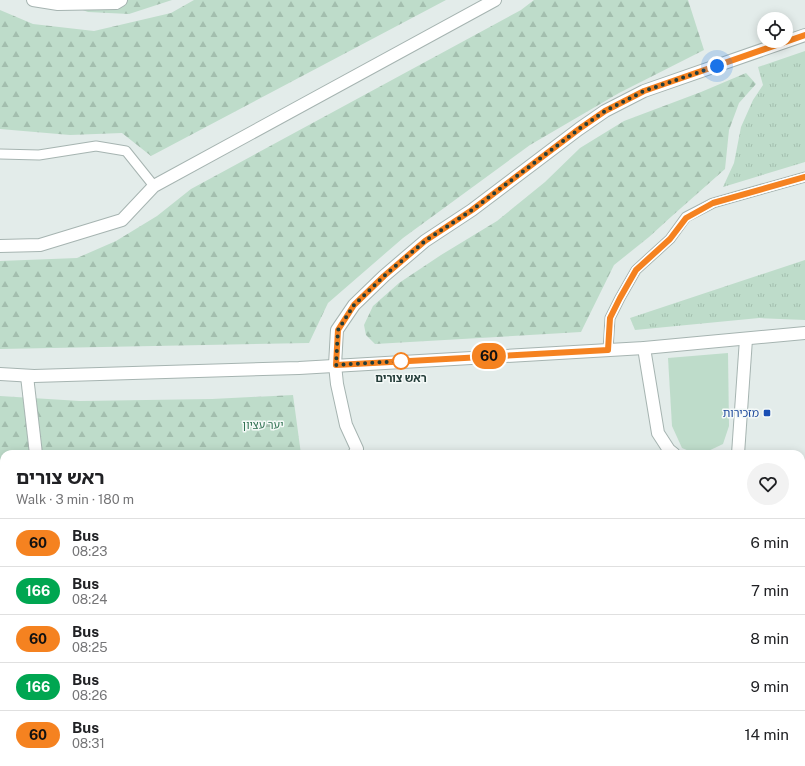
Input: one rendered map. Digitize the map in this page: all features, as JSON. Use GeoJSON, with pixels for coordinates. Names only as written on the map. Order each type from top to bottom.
{"type":"FeatureCollection","features":[{"type":"Feature","properties":{"kind":"street"},"geometry":{"type":"LineString","coordinates":[[33,0],[58,4],[116,3],[122,0]]}},
{"type":"Feature","properties":{"kind":"street"},"geometry":{"type":"LineString","coordinates":[[0,246],[40,245],[122,220],[154,186],[495,0]]}},
{"type":"Feature","properties":{"kind":"street"},"geometry":{"type":"LineString","coordinates":[[357,450],[346,425],[337,384],[336,365],[338,330],[354,305],[384,276],[425,241],[472,210],[605,111],[644,91],[805,35]]}},
{"type":"Feature","properties":{"kind":"street"},"geometry":{"type":"LineString","coordinates":[[0,374],[27,376],[336,365],[644,348],[805,333]]}},
{"type":"Feature","properties":{"kind":"street"},"geometry":{"type":"LineString","coordinates":[[738,450],[746,339]]}},
{"type":"Feature","properties":{"kind":"street"},"geometry":{"type":"LineString","coordinates":[[644,348],[658,433],[669,450]]}},
{"type":"Feature","properties":{"kind":"street"},"geometry":{"type":"LineString","coordinates":[[27,376],[36,450]]}},
{"type":"Feature","properties":{"kind":"lane"},"geometry":{"type":"LineString","coordinates":[[0,154],[40,155],[96,146],[126,151],[154,186]]}},
{"type":"Feature","properties":{"kind":"lane"},"geometry":{"type":"LineString","coordinates":[[608,350],[610,318],[636,270],[670,239],[686,218],[713,203],[805,177]]}},
{"type":"Feature","properties":{"kind":"green space"},"geometry":{"type":"Polygon","coordinates":[[[55,0],[172,0],[129,14],[88,12],[55,0]]]}},
{"type":"Feature","properties":{"kind":"green space"},"geometry":{"type":"Polygon","coordinates":[[[194,0],[446,0],[151,156],[122,133],[70,135],[0,129],[0,10],[33,24],[94,31],[171,13],[194,0]]]}},
{"type":"Feature","properties":{"kind":"green space"},"geometry":{"type":"Polygon","coordinates":[[[534,0],[688,0],[704,50],[619,93],[530,145],[403,238],[328,303],[309,343],[0,349],[0,261],[77,258],[116,241],[157,216],[191,189],[521,10],[534,0]]]}},
{"type":"Feature","properties":{"kind":"green space"},"geometry":{"type":"Polygon","coordinates":[[[805,51],[805,162],[723,187],[734,163],[741,127],[753,100],[763,85],[758,67],[805,51]]]}},
{"type":"Feature","properties":{"kind":"green space"},"geometry":{"type":"Polygon","coordinates":[[[746,73],[756,84],[739,103],[729,130],[725,169],[649,237],[614,265],[581,332],[375,344],[366,335],[364,325],[373,306],[399,283],[441,255],[497,221],[545,182],[580,148],[624,121],[701,92],[746,73]]]}},
{"type":"Feature","properties":{"kind":"green space"},"geometry":{"type":"Polygon","coordinates":[[[805,260],[805,320],[759,318],[635,330],[630,318],[805,260]]]}},
{"type":"Feature","properties":{"kind":"green space"},"geometry":{"type":"Polygon","coordinates":[[[728,353],[729,426],[723,444],[710,450],[687,450],[682,448],[672,426],[668,358],[728,353]]]}},
{"type":"Feature","properties":{"kind":"green space","name":"יער עציון"},"geometry":{"type":"Polygon","coordinates":[[[293,395],[300,450],[0,450],[0,396],[80,401],[212,399],[293,395]]]}},
{"type":"Feature","properties":{"kind":"bus line","name":"60"},"geometry":{"type":"LineString","coordinates":[[805,35],[644,91],[605,111],[579,129],[472,210],[425,241],[384,276],[354,305],[338,330],[336,365],[608,350],[610,318],[636,270],[670,239],[686,218],[713,203],[805,177]]}},
{"type":"Feature","properties":{"kind":"place","name":"ראש צורים"},"geometry":{"type":"Point","coordinates":[401,361]}},
{"type":"Feature","properties":{"kind":"place","name":"מזכירות"},"geometry":{"type":"Point","coordinates":[767,413]}},
{"type":"Feature","properties":{"kind":"route"},"geometry":{"type":"LineString","coordinates":[[401,361],[336,365],[338,330],[354,305],[384,276],[425,241],[472,210],[605,111],[644,91],[717,66]]}}]}
